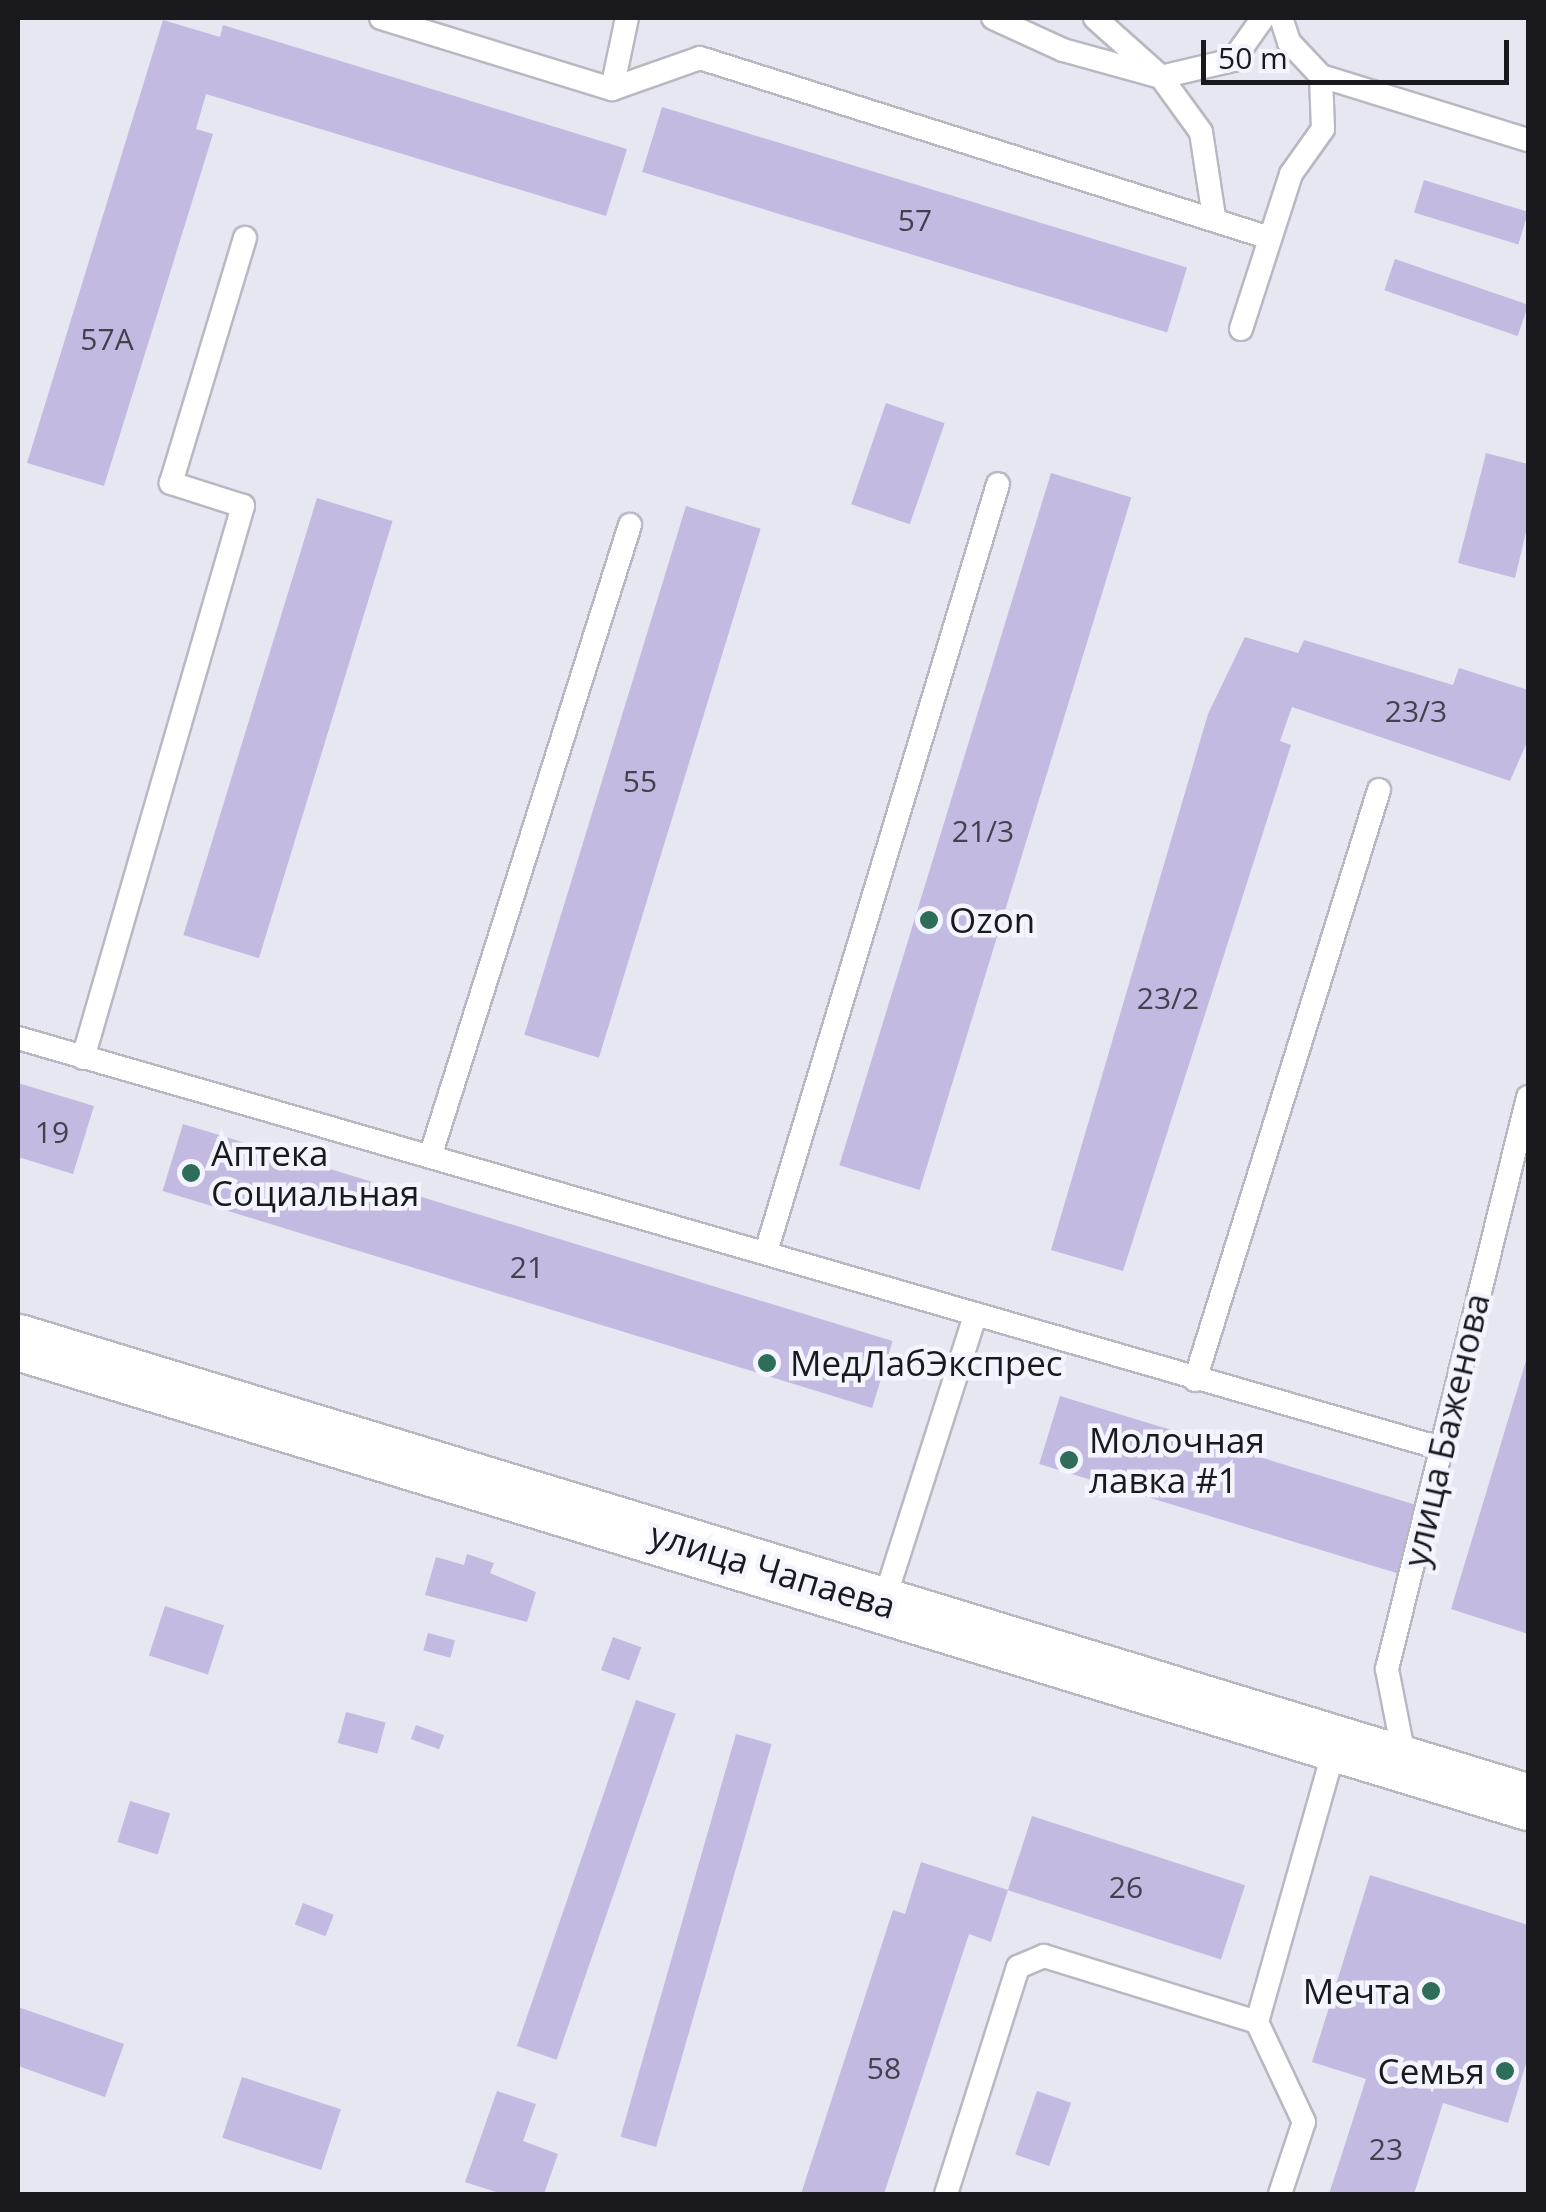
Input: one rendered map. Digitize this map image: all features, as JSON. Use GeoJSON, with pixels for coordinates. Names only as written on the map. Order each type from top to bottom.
{"type":"FeatureCollection","features":[{"type":"Feature","properties":{"kind":"street","name":"улица Чапаева"},"geometry":{"type":"LineString","coordinates":[[18,1342],[1528,1802]]}},
{"type":"Feature","properties":{"kind":"lane"},"geometry":{"type":"LineString","coordinates":[[381,18],[612,90],[700,58],[1214,217],[1270,238]]}},
{"type":"Feature","properties":{"kind":"lane"},"geometry":{"type":"LineString","coordinates":[[612,90],[627,18]]}},
{"type":"Feature","properties":{"kind":"lane"},"geometry":{"type":"LineString","coordinates":[[994,18],[1063,50],[1162,77],[1233,60],[1263,18]]}},
{"type":"Feature","properties":{"kind":"lane"},"geometry":{"type":"LineString","coordinates":[[1096,18],[1162,77],[1201,132],[1214,217]]}},
{"type":"Feature","properties":{"kind":"lane"},"geometry":{"type":"LineString","coordinates":[[1281,18],[1289,42],[1321,76],[1528,140]]}},
{"type":"Feature","properties":{"kind":"lane"},"geometry":{"type":"LineString","coordinates":[[1241,329],[1291,174],[1322,129],[1321,76]]}},
{"type":"Feature","properties":{"kind":"lane"},"geometry":{"type":"LineString","coordinates":[[83,1058],[243,506],[171,484],[245,238]]}},
{"type":"Feature","properties":{"kind":"lane"},"geometry":{"type":"LineString","coordinates":[[766,1252],[998,484]]}},
{"type":"Feature","properties":{"kind":"lane"},"geometry":{"type":"LineString","coordinates":[[430,1157],[630,526]]}},
{"type":"Feature","properties":{"kind":"lane"},"geometry":{"type":"LineString","coordinates":[[1195,1380],[1378,790]]}},
{"type":"Feature","properties":{"kind":"lane"},"geometry":{"type":"LineString","coordinates":[[18,1038],[1437,1447]]}},
{"type":"Feature","properties":{"kind":"lane","name":"улица Баженова"},"geometry":{"type":"LineString","coordinates":[[1405,1764],[1387,1669],[1408,1602],[1437,1447],[1528,1097]]}},
{"type":"Feature","properties":{"kind":"lane"},"geometry":{"type":"LineString","coordinates":[[883,1604],[975,1316]]}},
{"type":"Feature","properties":{"kind":"lane"},"geometry":{"type":"LineString","coordinates":[[1280,2194],[1304,2122],[1258,2022],[1336,1742]]}},
{"type":"Feature","properties":{"kind":"lane"},"geometry":{"type":"LineString","coordinates":[[946,2194],[1018,1967],[1044,1956],[1258,2022]]}},
{"type":"Feature","properties":{"kind":"building"},"geometry":{"type":"Polygon","coordinates":[[[163,20],[220,37],[223,25],[627,149],[606,216],[206,94],[196,129],[213,134],[104,486],[27,463],[163,20]]]}},
{"type":"Feature","properties":{"kind":"building"},"geometry":{"type":"Polygon","coordinates":[[[662,107],[1187,268],[1167,333],[642,172],[662,107]]]}},
{"type":"Feature","properties":{"kind":"building"},"geometry":{"type":"Polygon","coordinates":[[[1424,180],[1528,212],[1518,244],[1414,213],[1424,180]]]}},
{"type":"Feature","properties":{"kind":"building"},"geometry":{"type":"Polygon","coordinates":[[[1395,259],[1528,305],[1518,336],[1384,290],[1395,259]]]}},
{"type":"Feature","properties":{"kind":"building"},"geometry":{"type":"Polygon","coordinates":[[[886,403],[945,423],[910,524],[851,504],[886,403]]]}},
{"type":"Feature","properties":{"kind":"building"},"geometry":{"type":"Polygon","coordinates":[[[1486,453],[1528,464],[1528,524],[1515,578],[1458,563],[1486,453]]]}},
{"type":"Feature","properties":{"kind":"building"},"geometry":{"type":"Polygon","coordinates":[[[1051,473],[1131,498],[920,1190],[839,1165],[1051,473]]]}},
{"type":"Feature","properties":{"kind":"building"},"geometry":{"type":"Polygon","coordinates":[[[317,498],[393,521],[259,958],[183,935],[317,498]]]}},
{"type":"Feature","properties":{"kind":"building"},"geometry":{"type":"Polygon","coordinates":[[[686,506],[761,529],[599,1058],[524,1035],[686,506]]]}},
{"type":"Feature","properties":{"kind":"building"},"geometry":{"type":"Polygon","coordinates":[[[1245,637],[1298,653],[1304,640],[1453,685],[1459,668],[1528,690],[1528,740],[1510,781],[1292,707],[1280,741],[1291,745],[1123,1271],[1051,1250],[1208,714],[1245,637]]]}},
{"type":"Feature","properties":{"kind":"building"},"geometry":{"type":"Polygon","coordinates":[[[18,1083],[94,1106],[73,1174],[18,1157],[18,1083]]]}},
{"type":"Feature","properties":{"kind":"building"},"geometry":{"type":"Polygon","coordinates":[[[183,1124],[893,1341],[872,1408],[163,1191],[183,1124]]]}},
{"type":"Feature","properties":{"kind":"building"},"geometry":{"type":"Polygon","coordinates":[[[1528,1354],[1528,1634],[1451,1609],[1528,1354]]]}},
{"type":"Feature","properties":{"kind":"building"},"geometry":{"type":"Polygon","coordinates":[[[1060,1396],[1420,1506],[1399,1574],[1039,1464],[1060,1396]]]}},
{"type":"Feature","properties":{"kind":"building"},"geometry":{"type":"Polygon","coordinates":[[[467,1554],[494,1563],[490,1573],[536,1592],[527,1622],[425,1595],[436,1557],[464,1565],[467,1554]]]}},
{"type":"Feature","properties":{"kind":"building"},"geometry":{"type":"Polygon","coordinates":[[[165,1606],[224,1625],[208,1675],[149,1655],[165,1606]]]}},
{"type":"Feature","properties":{"kind":"building"},"geometry":{"type":"Polygon","coordinates":[[[428,1633],[455,1640],[450,1658],[423,1650],[428,1633]]]}},
{"type":"Feature","properties":{"kind":"building"},"geometry":{"type":"Polygon","coordinates":[[[613,1637],[641,1647],[629,1680],[601,1670],[613,1637]]]}},
{"type":"Feature","properties":{"kind":"building"},"geometry":{"type":"Polygon","coordinates":[[[636,1700],[676,1714],[557,2060],[517,2046],[636,1700]]]}},
{"type":"Feature","properties":{"kind":"building"},"geometry":{"type":"Polygon","coordinates":[[[346,1712],[386,1723],[377,1754],[338,1743],[346,1712]]]}},
{"type":"Feature","properties":{"kind":"building"},"geometry":{"type":"Polygon","coordinates":[[[416,1725],[444,1735],[439,1749],[411,1739],[416,1725]]]}},
{"type":"Feature","properties":{"kind":"building"},"geometry":{"type":"Polygon","coordinates":[[[736,1734],[772,1744],[656,2147],[621,2137],[736,1734]]]}},
{"type":"Feature","properties":{"kind":"building"},"geometry":{"type":"Polygon","coordinates":[[[130,1801],[170,1813],[158,1854],[117,1842],[130,1801]]]}},
{"type":"Feature","properties":{"kind":"building"},"geometry":{"type":"Polygon","coordinates":[[[1032,1816],[1245,1885],[1221,1959],[1008,1890],[1032,1816]]]}},
{"type":"Feature","properties":{"kind":"building"},"geometry":{"type":"Polygon","coordinates":[[[921,1862],[1008,1890],[991,1942],[969,1934],[884,2194],[801,2194],[893,1910],[905,1914],[921,1862]]]}},
{"type":"Feature","properties":{"kind":"building","name":"Мечта"},"geometry":{"type":"Polygon","coordinates":[[[1370,1875],[1528,1925],[1528,2057],[1508,2123],[1443,2103],[1414,2194],[1329,2194],[1366,2079],[1312,2062],[1370,1875]]]}},
{"type":"Feature","properties":{"kind":"building"},"geometry":{"type":"Polygon","coordinates":[[[303,1903],[334,1915],[326,1936],[295,1924],[303,1903]]]}},
{"type":"Feature","properties":{"kind":"building"},"geometry":{"type":"Polygon","coordinates":[[[18,2007],[124,2044],[105,2097],[18,2066],[18,2007]]]}},
{"type":"Feature","properties":{"kind":"building"},"geometry":{"type":"Polygon","coordinates":[[[242,2077],[341,2109],[321,2170],[222,2138],[242,2077]]]}},
{"type":"Feature","properties":{"kind":"building"},"geometry":{"type":"Polygon","coordinates":[[[497,2091],[536,2104],[523,2141],[558,2154],[544,2194],[502,2194],[465,2182],[497,2091]]]}},
{"type":"Feature","properties":{"kind":"building"},"geometry":{"type":"Polygon","coordinates":[[[1037,2091],[1071,2103],[1049,2166],[1015,2154],[1037,2091]]]}},
{"type":"Feature","properties":{"kind":"place","name":"Ozon"},"geometry":{"type":"Point","coordinates":[929,920]}},
{"type":"Feature","properties":{"kind":"place","name":"Аптека Социальная"},"geometry":{"type":"Point","coordinates":[191,1173]}},
{"type":"Feature","properties":{"kind":"place","name":"МедЛабЭкспрес"},"geometry":{"type":"Point","coordinates":[767,1363]}},
{"type":"Feature","properties":{"kind":"place","name":"Молочная лавка #1"},"geometry":{"type":"Point","coordinates":[1069,1460]}},
{"type":"Feature","properties":{"kind":"place","name":"Мечта"},"geometry":{"type":"Point","coordinates":[1431,1991]}},
{"type":"Feature","properties":{"kind":"place","name":"Семья"},"geometry":{"type":"Point","coordinates":[1505,2071]}}]}
